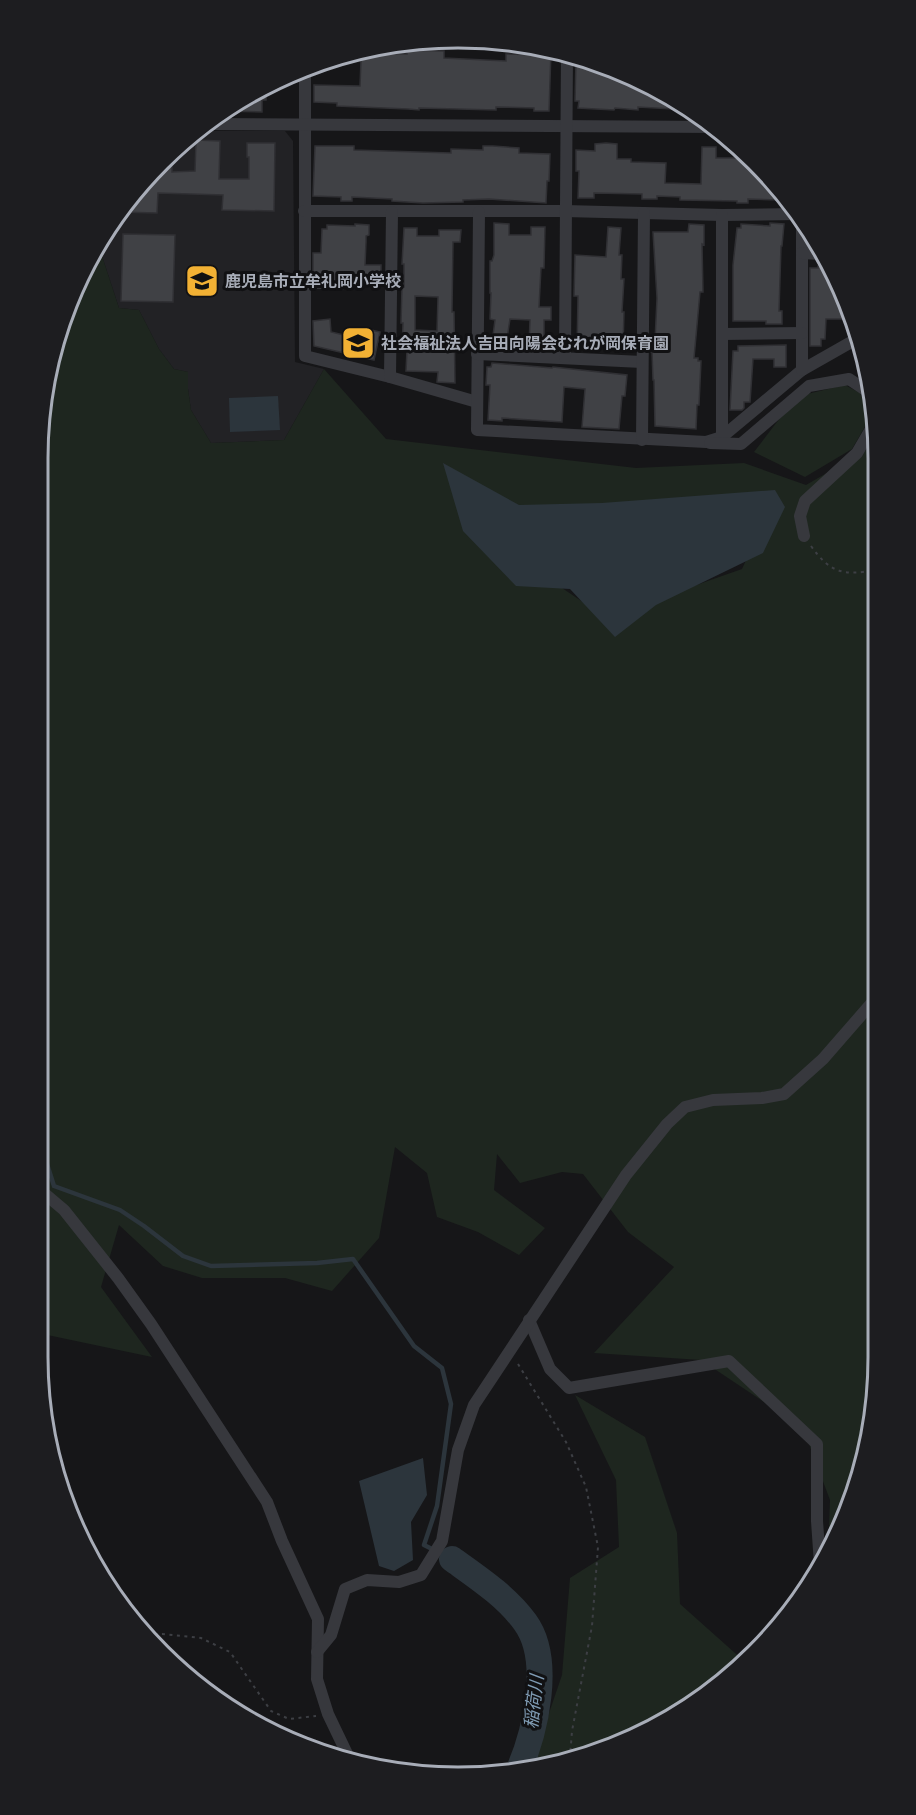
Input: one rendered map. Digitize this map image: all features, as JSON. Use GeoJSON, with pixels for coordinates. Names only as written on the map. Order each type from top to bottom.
{"type":"FeatureCollection","features":[{"type":"Feature","properties":{"kind":"street"},"geometry":{"type":"LineString","coordinates":[[565,357],[567,63]]}},
{"type":"Feature","properties":{"kind":"street"},"geometry":{"type":"LineString","coordinates":[[305,77],[305,356],[390,376],[477,402]]}},
{"type":"Feature","properties":{"kind":"street"},"geometry":{"type":"LineString","coordinates":[[220,124],[700,127]]}},
{"type":"Feature","properties":{"kind":"street"},"geometry":{"type":"LineString","coordinates":[[304,211],[787,214]]}},
{"type":"Feature","properties":{"kind":"street"},"geometry":{"type":"LineString","coordinates":[[390,376],[392,212]]}},
{"type":"Feature","properties":{"kind":"street"},"geometry":{"type":"LineString","coordinates":[[479,212],[477,430],[741,444],[809,386],[849,379],[861,387]]}},
{"type":"Feature","properties":{"kind":"street"},"geometry":{"type":"LineString","coordinates":[[642,440],[644,213]]}},
{"type":"Feature","properties":{"kind":"street"},"geometry":{"type":"LineString","coordinates":[[722,215],[722,437]]}},
{"type":"Feature","properties":{"kind":"street"},"geometry":{"type":"LineString","coordinates":[[802,235],[802,369]]}},
{"type":"Feature","properties":{"kind":"street"},"geometry":{"type":"LineString","coordinates":[[802,253],[813,254]]}},
{"type":"Feature","properties":{"kind":"street"},"geometry":{"type":"LineString","coordinates":[[722,334],[802,333]]}},
{"type":"Feature","properties":{"kind":"street"},"geometry":{"type":"LineString","coordinates":[[706,442],[722,437],[802,369],[851,342]]}},
{"type":"Feature","properties":{"kind":"street"},"geometry":{"type":"LineString","coordinates":[[477,354],[642,362]]}},
{"type":"Feature","properties":{"kind":"street"},"geometry":{"type":"LineString","coordinates":[[804,536],[800,516],[805,501],[857,453],[867,435]]}},
{"type":"Feature","properties":{"kind":"street"},"geometry":{"type":"LineString","coordinates":[[317,1652],[331,1635],[345,1589],[367,1580],[399,1582],[421,1575],[429,1564],[442,1540],[458,1450],[474,1405],[626,1175],[673,1118],[686,1107],[713,1100],[762,1098],[784,1094],[823,1059],[868,1007]]}},
{"type":"Feature","properties":{"kind":"street"},"geometry":{"type":"LineString","coordinates":[[48,1196],[64,1210],[151,1324],[267,1502],[282,1541],[318,1619],[317,1679],[328,1714],[346,1751]]}},
{"type":"Feature","properties":{"kind":"street"},"geometry":{"type":"LineString","coordinates":[[529,1320],[550,1369],[568,1388],[729,1361],[817,1444],[819,1551]]}},
{"type":"Feature","properties":{"kind":"path"},"geometry":{"type":"LineString","coordinates":[[804,536],[821,560],[836,571],[856,573],[868,571]]}},
{"type":"Feature","properties":{"kind":"path"},"geometry":{"type":"LineString","coordinates":[[509,1350],[566,1442],[586,1487],[596,1528],[598,1546],[592,1626],[572,1731],[570,1751]]}},
{"type":"Feature","properties":{"kind":"path"},"geometry":{"type":"LineString","coordinates":[[157,1634],[201,1638],[230,1652],[271,1711],[289,1719],[328,1714]]}},
{"type":"Feature","properties":{"kind":"shaded area","name":"鹿児島市立牟礼岡小学校"},"geometry":{"type":"Polygon","coordinates":[[[211,131],[285,131],[293,141],[295,362],[324,369],[284,440],[211,443],[191,410],[188,372],[174,369],[159,349],[139,310],[119,308],[102,255],[133,208],[168,168],[211,131]]]}},
{"type":"Feature","properties":{"kind":"shaded area"},"geometry":{"type":"Polygon","coordinates":[[[102,255],[119,308],[139,310],[159,349],[174,369],[188,372],[191,410],[211,443],[284,440],[324,369],[386,439],[636,468],[744,463],[806,485],[868,449],[868,1357],[860,1437],[846,1489],[829,1532],[830,1500],[803,1428],[701,1360],[594,1353],[674,1267],[628,1232],[583,1174],[562,1172],[520,1183],[497,1154],[494,1190],[545,1228],[519,1255],[478,1232],[437,1217],[427,1173],[395,1147],[379,1238],[332,1291],[285,1278],[202,1278],[163,1266],[119,1225],[101,1287],[152,1357],[48,1335],[49,431],[62,352],[79,301],[102,255]],[[774,500],[528,565],[605,617],[742,569],[774,500]]]}},
{"type":"Feature","properties":{"kind":"shaded area"},"geometry":{"type":"Polygon","coordinates":[[[845,385],[860,393],[864,402],[866,424],[852,449],[805,477],[754,452],[780,418],[807,394],[845,385]]]}},
{"type":"Feature","properties":{"kind":"shaded area"},"geometry":{"type":"Polygon","coordinates":[[[278,396],[280,430],[230,432],[229,398],[278,396]]]}},
{"type":"Feature","properties":{"kind":"shaded area"},"geometry":{"type":"Polygon","coordinates":[[[443,463],[519,505],[602,503],[775,490],[785,507],[763,553],[656,605],[615,637],[570,589],[516,586],[463,531],[443,463]]]}},
{"type":"Feature","properties":{"kind":"shaded area"},"geometry":{"type":"Polygon","coordinates":[[[575,1395],[645,1437],[677,1533],[680,1604],[738,1656],[686,1698],[639,1725],[590,1745],[533,1760],[562,1675],[570,1578],[619,1547],[616,1480],[575,1395]]]}},
{"type":"Feature","properties":{"kind":"shaded area"},"geometry":{"type":"Polygon","coordinates":[[[423,1458],[427,1495],[411,1522],[413,1560],[394,1571],[379,1566],[359,1481],[423,1458]]]}},
{"type":"Feature","properties":{"kind":"building"},"geometry":{"type":"Polygon","coordinates":[[[419,50],[444,51],[444,58],[506,61],[506,54],[530,55],[551,59],[549,111],[534,111],[534,108],[496,107],[496,110],[419,108],[419,110],[337,106],[337,103],[314,102],[314,85],[360,86],[361,60],[419,50]]]}},
{"type":"Feature","properties":{"kind":"building"},"geometry":{"type":"Polygon","coordinates":[[[576,66],[615,79],[673,109],[578,108],[579,101],[575,101],[576,66]]]}},
{"type":"Feature","properties":{"kind":"building"},"geometry":{"type":"Polygon","coordinates":[[[266,96],[266,100],[262,100],[262,112],[239,111],[266,96]]]}},
{"type":"Feature","properties":{"kind":"building"},"geometry":{"type":"Polygon","coordinates":[[[200,140],[220,141],[219,179],[249,179],[247,143],[275,143],[274,211],[222,210],[223,195],[158,193],[157,213],[130,212],[172,164],[172,172],[195,171],[196,143],[200,140]]]}},
{"type":"Feature","properties":{"kind":"building"},"geometry":{"type":"Polygon","coordinates":[[[595,144],[617,144],[617,159],[631,159],[631,162],[666,163],[665,183],[701,184],[702,147],[716,147],[716,158],[737,158],[776,200],[748,199],[748,203],[737,203],[737,201],[680,200],[680,197],[657,196],[657,199],[642,199],[642,194],[594,193],[594,198],[578,198],[579,171],[576,171],[576,150],[595,151],[595,144]]]}},
{"type":"Feature","properties":{"kind":"building"},"geometry":{"type":"Polygon","coordinates":[[[315,146],[354,146],[354,150],[451,153],[451,149],[483,150],[483,146],[493,146],[519,148],[519,153],[550,154],[546,203],[489,199],[423,203],[352,197],[352,201],[341,201],[341,197],[313,196],[315,146]]]}},
{"type":"Feature","properties":{"kind":"building"},"geometry":{"type":"Polygon","coordinates":[[[494,223],[509,224],[509,235],[531,235],[531,227],[545,227],[544,268],[541,268],[539,307],[551,307],[551,320],[544,320],[544,346],[529,346],[530,320],[510,319],[506,345],[493,345],[492,343],[495,320],[490,319],[490,261],[494,255],[494,223]]]}},
{"type":"Feature","properties":{"kind":"building"},"geometry":{"type":"Polygon","coordinates":[[[770,223],[784,224],[779,311],[782,311],[782,324],[766,324],[766,321],[733,321],[733,265],[737,228],[741,228],[741,224],[770,226],[770,223]]]}},
{"type":"Feature","properties":{"kind":"building"},"geometry":{"type":"Polygon","coordinates":[[[355,224],[369,225],[369,235],[366,236],[365,265],[381,265],[381,278],[344,277],[343,289],[313,288],[313,253],[321,253],[322,229],[327,229],[327,225],[355,226],[355,224]]]}},
{"type":"Feature","properties":{"kind":"building"},"geometry":{"type":"Polygon","coordinates":[[[689,224],[704,225],[703,292],[700,292],[694,358],[701,361],[696,429],[655,426],[651,352],[651,341],[655,341],[657,298],[653,232],[688,232],[689,224]]]}},
{"type":"Feature","properties":{"kind":"building"},"geometry":{"type":"Polygon","coordinates":[[[608,227],[621,228],[619,255],[622,255],[621,279],[624,279],[623,347],[593,347],[593,350],[577,350],[578,296],[574,296],[575,255],[606,257],[608,227]]]}},
{"type":"Feature","properties":{"kind":"building"},"geometry":{"type":"Polygon","coordinates":[[[404,228],[417,228],[417,236],[439,236],[439,230],[461,230],[460,242],[453,242],[452,312],[454,312],[455,383],[437,382],[438,372],[406,371],[407,350],[402,350],[404,264],[402,264],[404,228]],[[415,296],[415,330],[437,331],[438,297],[415,296]]]}},
{"type":"Feature","properties":{"kind":"building"},"geometry":{"type":"Polygon","coordinates":[[[123,234],[175,235],[173,302],[121,301],[123,234]]]}},
{"type":"Feature","properties":{"kind":"building"},"geometry":{"type":"Polygon","coordinates":[[[820,266],[826,277],[843,319],[826,319],[825,339],[821,339],[821,346],[810,346],[810,268],[820,266]]]}},
{"type":"Feature","properties":{"kind":"building"},"geometry":{"type":"Polygon","coordinates":[[[330,319],[331,332],[365,340],[367,329],[380,332],[374,360],[314,346],[313,321],[330,319]]]}},
{"type":"Feature","properties":{"kind":"building"},"geometry":{"type":"Polygon","coordinates":[[[786,345],[786,367],[774,367],[774,359],[753,359],[750,402],[744,402],[742,410],[730,410],[733,351],[738,351],[738,346],[786,345]]]}},
{"type":"Feature","properties":{"kind":"building"},"geometry":{"type":"Polygon","coordinates":[[[492,363],[627,375],[625,396],[622,396],[619,429],[582,427],[585,389],[564,387],[562,422],[502,418],[502,421],[488,420],[490,385],[486,385],[487,367],[491,367],[492,363]]]}},
{"type":"Feature","properties":{"kind":"waterway"},"geometry":{"type":"LineString","coordinates":[[48,1167],[54,1186],[120,1210],[183,1256],[211,1266],[317,1263],[353,1259],[414,1346],[442,1368],[451,1404],[437,1506],[424,1545],[452,1559]]}},
{"type":"Feature","properties":{"kind":"waterway","name":"稲荷川"},"geometry":{"type":"LineString","coordinates":[[452,1559],[509,1604],[525,1622],[533,1638],[540,1676],[535,1717],[522,1761]]}},
{"type":"Feature","properties":{"kind":"place","name":"鹿児島市立牟礼岡小学校"},"geometry":{"type":"Point","coordinates":[202,281]}},
{"type":"Feature","properties":{"kind":"place","name":"社会福祉法人吉田向陽会むれが岡保育園"},"geometry":{"type":"Point","coordinates":[358,343]}}]}
